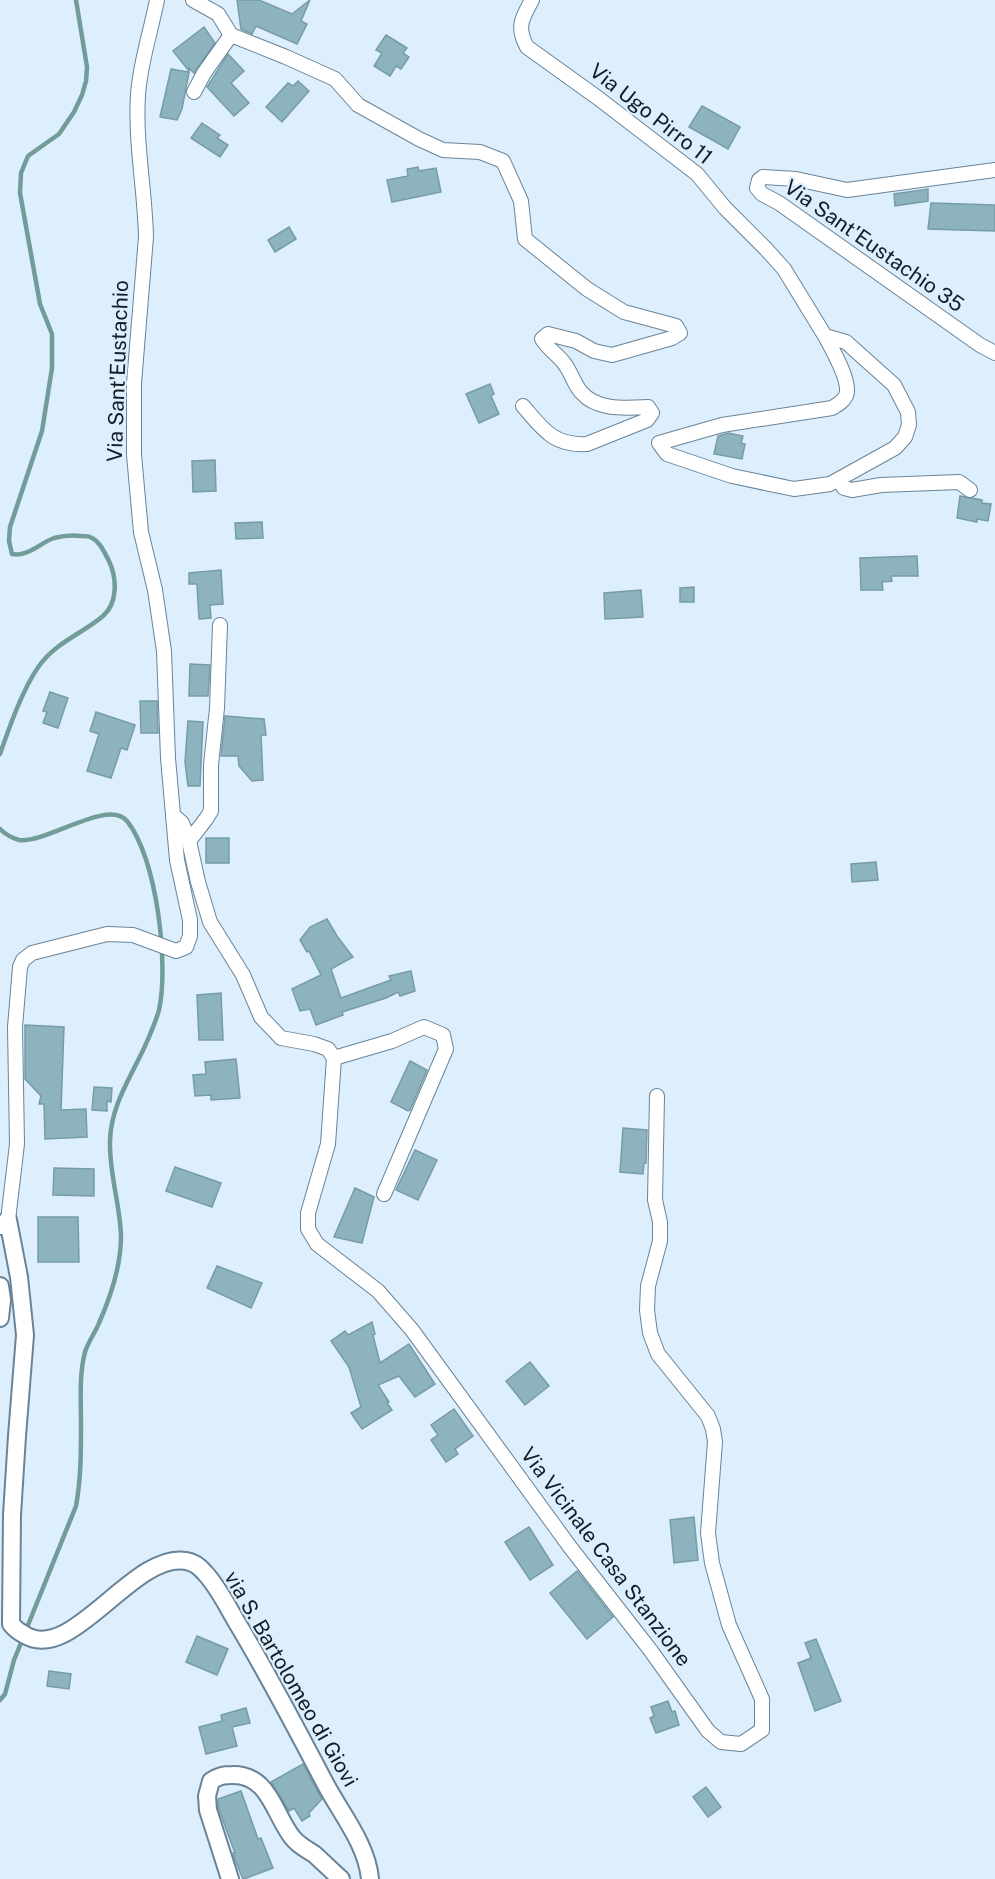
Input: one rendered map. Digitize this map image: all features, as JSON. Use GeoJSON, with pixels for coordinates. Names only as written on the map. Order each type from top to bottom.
{"type":"FeatureCollection","features":[{"type":"Feature","properties":{"kind":"street","name":"Via Sant'Eustachio"},"geometry":{"type":"LineString","coordinates":[[4,1223],[17,1144],[15,1027],[20,967],[23,960],[32,953],[107,934],[133,935],[176,951],[186,946],[190,936],[190,920],[177,860],[168,758],[164,651],[155,590],[141,531],[134,455],[134,383],[146,237],[146,214],[138,152],[138,94],[143,59],[157,0]]}},
{"type":"Feature","properties":{"kind":"street"},"geometry":{"type":"LineString","coordinates":[[193,0],[218,14],[231,36],[335,79],[358,105],[443,150],[480,152],[503,161],[521,201],[525,238],[587,289],[624,312],[676,326],[680,333],[672,338],[612,355],[594,351],[576,341],[548,334],[542,339],[545,345],[565,364],[580,392],[590,400],[605,406],[648,407],[652,413],[647,420],[587,444],[580,444],[559,441],[547,434],[523,406]]}},
{"type":"Feature","properties":{"kind":"street","name":"Via Ugo Pirro 11"},"geometry":{"type":"LineString","coordinates":[[532,0],[523,15],[520,26],[521,38],[527,47],[697,174],[725,208],[784,269],[825,336],[846,380],[848,392],[842,402],[832,408],[722,425],[659,443],[667,454],[732,476],[774,485],[794,489],[839,480]]}},
{"type":"Feature","properties":{"kind":"street"},"geometry":{"type":"LineString","coordinates":[[194,92],[204,73],[231,36]]}},
{"type":"Feature","properties":{"kind":"street","name":"Via Sant'Eustachio 35"},"geometry":{"type":"LineString","coordinates":[[995,170],[847,190],[796,179],[763,177],[759,180],[757,188],[762,194],[779,203],[902,291],[995,353]]}},
{"type":"Feature","properties":{"kind":"street"},"geometry":{"type":"LineString","coordinates":[[825,336],[846,342],[894,385],[908,412],[909,425],[904,437],[895,448],[839,480],[844,488],[852,490],[880,485],[959,482],[970,489]]}},
{"type":"Feature","properties":{"kind":"street"},"geometry":{"type":"LineString","coordinates":[[189,841],[211,811],[211,765],[217,708],[220,625]]}},
{"type":"Feature","properties":{"kind":"street"},"geometry":{"type":"LineString","coordinates":[[173,815],[182,823],[189,841],[210,922],[243,975],[261,1017],[281,1038],[328,1048],[334,1058],[392,1041],[424,1027],[443,1035],[446,1049],[384,1194]]}},
{"type":"Feature","properties":{"kind":"street","name":"Via Vicinale Casa Stanzione"},"geometry":{"type":"LineString","coordinates":[[334,1058],[328,1144],[308,1213],[308,1229],[317,1244],[378,1291],[405,1322],[564,1538],[651,1651],[708,1731],[721,1742],[741,1744],[762,1730],[762,1699],[729,1625],[712,1563],[708,1533],[715,1442],[713,1429],[708,1416],[658,1354],[650,1333],[647,1310],[648,1286],[660,1240],[660,1222],[655,1200],[657,1096]]}},
{"type":"Feature","properties":{"kind":"street","name":"via S. Bartolomeo di Giovi"},"geometry":{"type":"LineString","coordinates":[[4,1223],[19,1277],[26,1335],[16,1436],[12,1515],[11,1624],[29,1638],[45,1640],[80,1625],[156,1566],[179,1560],[196,1565],[214,1585],[263,1665],[358,1841],[370,1879]]}},
{"type":"Feature","properties":{"kind":"street"},"geometry":{"type":"LineString","coordinates":[[0,1286],[2,1300],[0,1318]]}},
{"type":"Feature","properties":{"kind":"street"},"geometry":{"type":"LineString","coordinates":[[230,1879],[208,1810],[207,1796],[211,1781],[220,1775],[238,1774],[250,1777],[266,1791],[291,1836],[341,1879]]}},
{"type":"Feature","properties":{"kind":"building"},"geometry":{"type":"Polygon","coordinates":[[[237,0],[259,0],[292,14],[310,0],[301,21],[307,24],[297,44],[256,26],[252,34],[241,29],[237,0]]]}},
{"type":"Feature","properties":{"kind":"building"},"geometry":{"type":"Polygon","coordinates":[[[204,27],[215,43],[194,73],[189,68],[189,71],[173,51],[204,27]]]}},
{"type":"Feature","properties":{"kind":"building"},"geometry":{"type":"Polygon","coordinates":[[[386,35],[407,48],[403,53],[409,57],[401,69],[396,66],[390,76],[374,66],[382,53],[376,50],[386,35]]]}},
{"type":"Feature","properties":{"kind":"building"},"geometry":{"type":"Polygon","coordinates":[[[228,54],[244,71],[231,83],[249,103],[234,116],[207,87],[228,54]]]}},
{"type":"Feature","properties":{"kind":"building"},"geometry":{"type":"Polygon","coordinates":[[[171,69],[189,72],[182,109],[177,120],[160,117],[171,69]]]}},
{"type":"Feature","properties":{"kind":"building"},"geometry":{"type":"Polygon","coordinates":[[[298,81],[309,91],[282,122],[266,107],[288,83],[293,86],[298,81]]]}},
{"type":"Feature","properties":{"kind":"building"},"geometry":{"type":"Polygon","coordinates":[[[702,106],[740,127],[728,149],[689,127],[702,106]]]}},
{"type":"Feature","properties":{"kind":"building"},"geometry":{"type":"Polygon","coordinates":[[[202,123],[220,135],[217,138],[228,145],[220,157],[191,138],[202,123]]]}},
{"type":"Feature","properties":{"kind":"building"},"geometry":{"type":"Polygon","coordinates":[[[418,167],[419,171],[436,168],[441,192],[392,202],[387,180],[408,176],[407,169],[418,167]]]}},
{"type":"Feature","properties":{"kind":"building"},"geometry":{"type":"Polygon","coordinates":[[[928,189],[928,201],[895,206],[894,194],[928,189]]]}},
{"type":"Feature","properties":{"kind":"building"},"geometry":{"type":"Polygon","coordinates":[[[931,203],[995,205],[995,231],[928,229],[931,203]]]}},
{"type":"Feature","properties":{"kind":"building"},"geometry":{"type":"Polygon","coordinates":[[[289,227],[296,239],[275,252],[268,240],[289,227]]]}},
{"type":"Feature","properties":{"kind":"building"},"geometry":{"type":"Polygon","coordinates":[[[490,384],[494,394],[491,396],[499,414],[479,423],[466,394],[490,384]]]}},
{"type":"Feature","properties":{"kind":"building"},"geometry":{"type":"Polygon","coordinates":[[[728,433],[743,436],[741,443],[745,444],[742,459],[714,454],[718,436],[728,433]]]}},
{"type":"Feature","properties":{"kind":"building"},"geometry":{"type":"Polygon","coordinates":[[[215,460],[216,491],[193,492],[192,461],[215,460]]]}},
{"type":"Feature","properties":{"kind":"building"},"geometry":{"type":"Polygon","coordinates":[[[960,496],[991,504],[988,521],[977,519],[977,522],[957,518],[960,496]]]}},
{"type":"Feature","properties":{"kind":"building"},"geometry":{"type":"Polygon","coordinates":[[[262,522],[263,538],[236,539],[235,523],[262,522]]]}},
{"type":"Feature","properties":{"kind":"building"},"geometry":{"type":"Polygon","coordinates":[[[917,556],[918,576],[891,576],[892,581],[882,582],[883,590],[861,590],[860,558],[917,556]]]}},
{"type":"Feature","properties":{"kind":"building"},"geometry":{"type":"Polygon","coordinates":[[[221,570],[223,604],[210,605],[211,618],[199,619],[197,584],[189,584],[189,573],[221,570]]]}},
{"type":"Feature","properties":{"kind":"building"},"geometry":{"type":"Polygon","coordinates":[[[694,587],[694,602],[680,602],[680,588],[694,587]]]}},
{"type":"Feature","properties":{"kind":"building"},"geometry":{"type":"Polygon","coordinates":[[[641,590],[643,617],[605,619],[604,593],[641,590]]]}},
{"type":"Feature","properties":{"kind":"building"},"geometry":{"type":"Polygon","coordinates":[[[190,664],[210,665],[208,696],[189,696],[190,664]]]}},
{"type":"Feature","properties":{"kind":"building"},"geometry":{"type":"Polygon","coordinates":[[[50,692],[68,698],[58,728],[43,723],[47,712],[43,711],[50,692]]]}},
{"type":"Feature","properties":{"kind":"building"},"geometry":{"type":"Polygon","coordinates":[[[140,701],[157,701],[158,733],[141,733],[140,701]]]}},
{"type":"Feature","properties":{"kind":"building"},"geometry":{"type":"Polygon","coordinates":[[[96,712],[135,725],[127,750],[121,748],[111,778],[87,771],[99,734],[90,731],[96,712]]]}},
{"type":"Feature","properties":{"kind":"building"},"geometry":{"type":"Polygon","coordinates":[[[225,716],[264,719],[266,735],[261,735],[263,780],[252,781],[239,766],[238,756],[221,756],[225,716]]]}},
{"type":"Feature","properties":{"kind":"building"},"geometry":{"type":"Polygon","coordinates":[[[188,721],[203,722],[200,786],[188,786],[185,762],[188,721]]]}},
{"type":"Feature","properties":{"kind":"building"},"geometry":{"type":"Polygon","coordinates":[[[206,838],[229,838],[229,863],[206,863],[206,838]]]}},
{"type":"Feature","properties":{"kind":"building"},"geometry":{"type":"Polygon","coordinates":[[[876,862],[878,880],[852,882],[851,864],[876,862]]]}},
{"type":"Feature","properties":{"kind":"building"},"geometry":{"type":"Polygon","coordinates":[[[327,919],[353,957],[331,969],[341,998],[391,980],[389,976],[411,971],[415,991],[400,996],[398,992],[342,1012],[343,1015],[316,1025],[310,1009],[300,1011],[292,989],[321,975],[309,951],[307,952],[300,940],[310,927],[327,919]]]}},
{"type":"Feature","properties":{"kind":"building"},"geometry":{"type":"Polygon","coordinates":[[[221,993],[223,1040],[199,1040],[197,995],[221,993]]]}},
{"type":"Feature","properties":{"kind":"building"},"geometry":{"type":"Polygon","coordinates":[[[25,1025],[64,1027],[61,1110],[86,1109],[87,1137],[45,1139],[44,1104],[39,1104],[41,1096],[25,1079],[25,1025]]]}},
{"type":"Feature","properties":{"kind":"building"},"geometry":{"type":"Polygon","coordinates":[[[236,1059],[240,1098],[211,1100],[211,1095],[195,1096],[193,1075],[206,1074],[205,1062],[236,1059]]]}},
{"type":"Feature","properties":{"kind":"building"},"geometry":{"type":"Polygon","coordinates":[[[410,1061],[427,1070],[408,1111],[391,1102],[410,1061]]]}},
{"type":"Feature","properties":{"kind":"building"},"geometry":{"type":"Polygon","coordinates":[[[94,1087],[112,1088],[111,1102],[107,1101],[107,1111],[92,1110],[94,1087]]]}},
{"type":"Feature","properties":{"kind":"building"},"geometry":{"type":"Polygon","coordinates":[[[623,1128],[647,1130],[646,1163],[644,1163],[643,1174],[620,1172],[623,1128]]]}},
{"type":"Feature","properties":{"kind":"building"},"geometry":{"type":"Polygon","coordinates":[[[415,1150],[437,1160],[418,1200],[396,1190],[415,1150]]]}},
{"type":"Feature","properties":{"kind":"building"},"geometry":{"type":"Polygon","coordinates":[[[175,1167],[221,1183],[212,1207],[166,1191],[175,1167]]]}},
{"type":"Feature","properties":{"kind":"building"},"geometry":{"type":"Polygon","coordinates":[[[54,1168],[94,1169],[94,1196],[53,1195],[54,1168]]]}},
{"type":"Feature","properties":{"kind":"building"},"geometry":{"type":"Polygon","coordinates":[[[355,1188],[374,1197],[362,1243],[334,1237],[355,1188]]]}},
{"type":"Feature","properties":{"kind":"building"},"geometry":{"type":"Polygon","coordinates":[[[38,1217],[78,1217],[79,1262],[38,1262],[38,1217]]]}},
{"type":"Feature","properties":{"kind":"building"},"geometry":{"type":"Polygon","coordinates":[[[217,1266],[262,1283],[251,1308],[207,1288],[217,1266]]]}},
{"type":"Feature","properties":{"kind":"building"},"geometry":{"type":"Polygon","coordinates":[[[372,1322],[380,1363],[409,1344],[435,1384],[415,1397],[399,1376],[378,1385],[392,1410],[362,1429],[351,1413],[361,1407],[349,1367],[331,1341],[345,1331],[348,1335],[372,1322]]]}},
{"type":"Feature","properties":{"kind":"building"},"geometry":{"type":"Polygon","coordinates":[[[530,1362],[549,1386],[525,1405],[506,1381],[530,1362]]]}},
{"type":"Feature","properties":{"kind":"building"},"geometry":{"type":"Polygon","coordinates":[[[454,1409],[473,1436],[455,1449],[458,1454],[446,1462],[431,1440],[438,1435],[431,1425],[454,1409]]]}},
{"type":"Feature","properties":{"kind":"building"},"geometry":{"type":"Polygon","coordinates":[[[694,1517],[698,1560],[674,1563],[670,1520],[694,1517]]]}},
{"type":"Feature","properties":{"kind":"building"},"geometry":{"type":"Polygon","coordinates":[[[529,1527],[553,1565],[530,1580],[505,1542],[529,1527]]]}},
{"type":"Feature","properties":{"kind":"building"},"geometry":{"type":"Polygon","coordinates":[[[577,1571],[613,1617],[587,1639],[550,1593],[577,1571]]]}},
{"type":"Feature","properties":{"kind":"building"},"geometry":{"type":"Polygon","coordinates":[[[197,1636],[228,1649],[217,1675],[186,1662],[197,1636]]]}},
{"type":"Feature","properties":{"kind":"building"},"geometry":{"type":"Polygon","coordinates":[[[816,1639],[841,1701],[815,1711],[798,1663],[811,1658],[805,1643],[816,1639]]]}},
{"type":"Feature","properties":{"kind":"building"},"geometry":{"type":"Polygon","coordinates":[[[49,1671],[71,1674],[69,1689],[47,1686],[49,1671]]]}},
{"type":"Feature","properties":{"kind":"building"},"geometry":{"type":"Polygon","coordinates":[[[668,1701],[672,1712],[675,1711],[679,1725],[656,1733],[650,1718],[654,1716],[651,1707],[668,1701]]]}},
{"type":"Feature","properties":{"kind":"building"},"geometry":{"type":"Polygon","coordinates":[[[246,1708],[250,1723],[232,1727],[237,1746],[206,1754],[199,1727],[222,1721],[221,1715],[246,1708]]]}},
{"type":"Feature","properties":{"kind":"building"},"geometry":{"type":"Polygon","coordinates":[[[303,1764],[322,1799],[309,1813],[310,1816],[302,1821],[294,1808],[289,1811],[271,1782],[303,1764]]]}},
{"type":"Feature","properties":{"kind":"building"},"geometry":{"type":"Polygon","coordinates":[[[706,1787],[721,1807],[708,1817],[693,1797],[706,1787]]]}},
{"type":"Feature","properties":{"kind":"building"},"geometry":{"type":"Polygon","coordinates":[[[241,1791],[258,1839],[261,1838],[273,1868],[244,1879],[235,1860],[233,1853],[235,1853],[218,1807],[218,1799],[241,1791]]]}},
{"type":"Feature","properties":{"kind":"waterway"},"geometry":{"type":"LineString","coordinates":[[0,754],[22,697],[39,666],[61,644],[103,616],[108,611],[115,590],[114,575],[109,561],[99,544],[89,537],[54,538],[29,552],[18,554],[12,554],[9,541],[10,527],[42,431],[52,368],[52,334],[40,304],[20,193],[21,173],[28,156],[59,134],[82,95],[87,67],[76,0]]}},
{"type":"Feature","properties":{"kind":"waterway"},"geometry":{"type":"LineString","coordinates":[[0,829],[19,840],[45,835],[106,815],[118,815],[127,821],[146,860],[153,885],[158,912],[162,967],[162,990],[158,1013],[120,1098],[111,1126],[110,1153],[121,1247],[111,1292],[86,1348],[83,1361],[79,1486],[76,1506],[26,1630]]}},
{"type":"Feature","properties":{"kind":"waterway"},"geometry":{"type":"LineString","coordinates":[[0,1700],[5,1694],[14,1660],[23,1638]]}}]}
